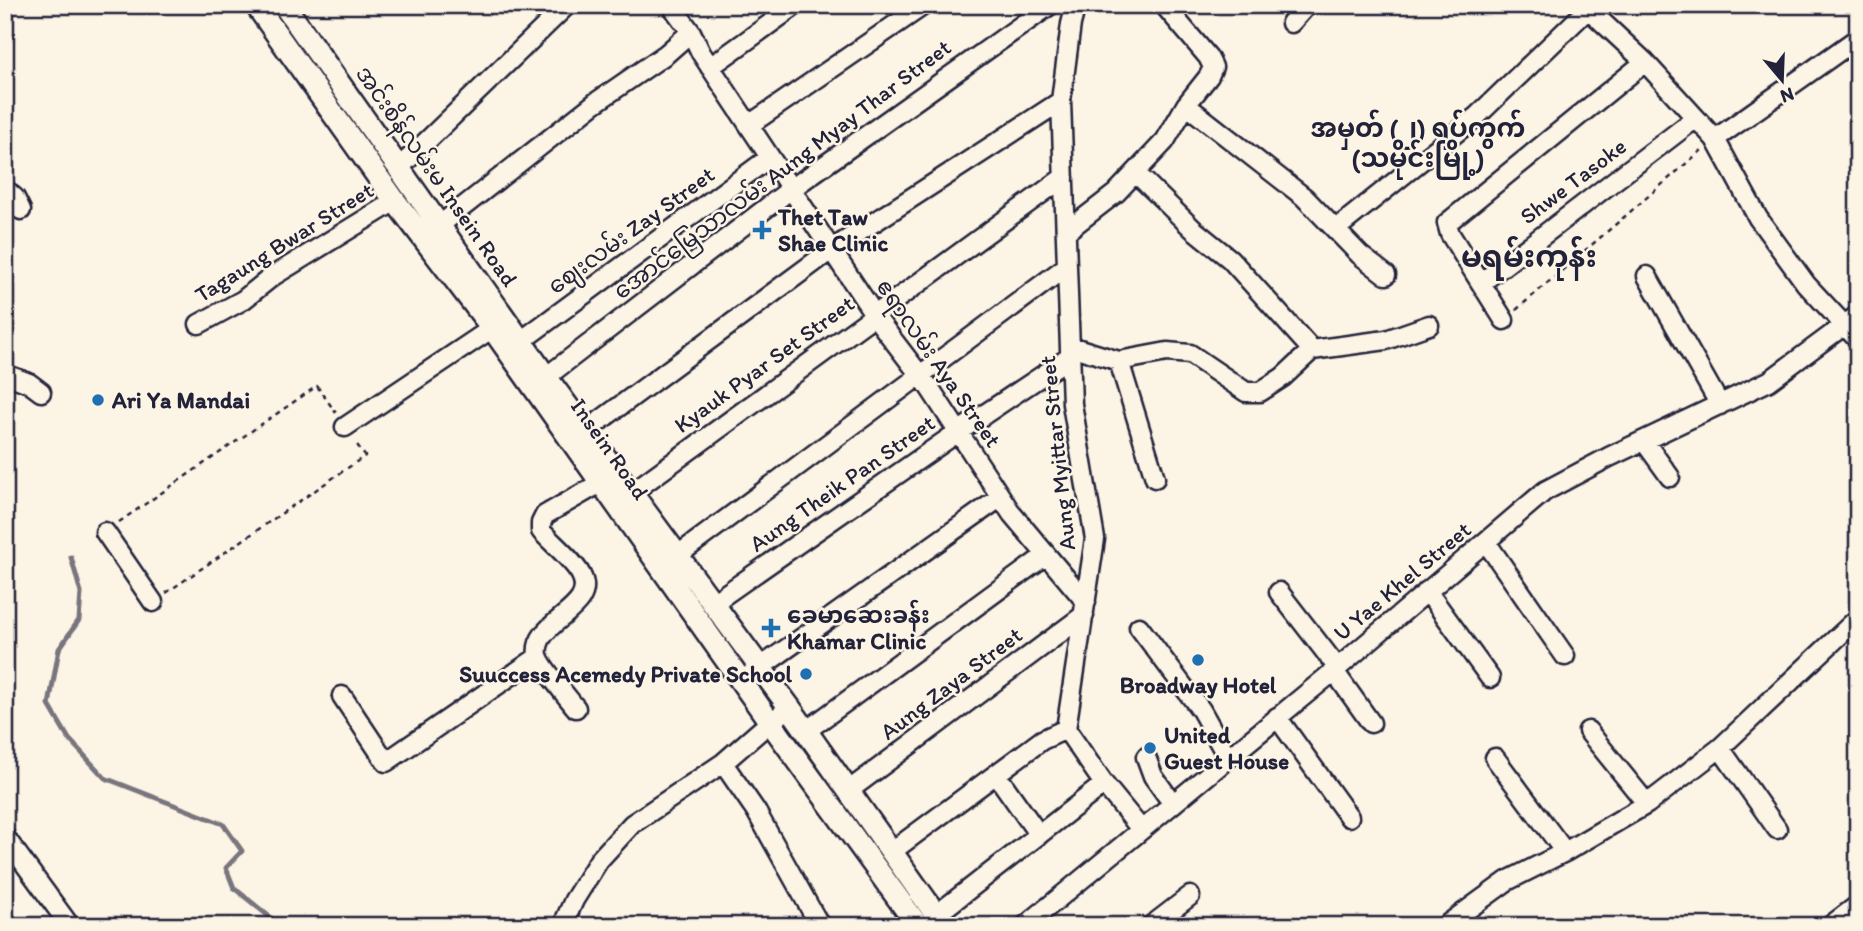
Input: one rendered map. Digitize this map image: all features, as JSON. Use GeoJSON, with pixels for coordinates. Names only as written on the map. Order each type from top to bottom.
{"type":"FeatureCollection","features":[{"type":"Feature","properties":{"kind":"main road"},"geometry":{"type":"LineString","coordinates":[[256,5],[396,201],[432,232]]}},
{"type":"Feature","properties":{"kind":"main road","name":"အင်းစိန်လမ်းမ Insein Road"},"geometry":{"type":"LineString","coordinates":[[284,5],[399,168],[432,232],[499,324],[522,341],[546,377]]}},
{"type":"Feature","properties":{"kind":"main road","name":"Insein Road"},"geometry":{"type":"LineString","coordinates":[[499,324],[602,482],[770,722],[933,922]]}},
{"type":"Feature","properties":{"kind":"main road","name":"Insein Road"},"geometry":{"type":"LineString","coordinates":[[546,377],[790,708],[891,852],[933,922]]}},
{"type":"Feature","properties":{"kind":"street"},"geometry":{"type":"LineString","coordinates":[[399,168],[568,5]]}},
{"type":"Feature","properties":{"kind":"street","name":"ဧရာလမ်း Aya Street"},"geometry":{"type":"LineString","coordinates":[[671,5],[691,32],[769,158],[874,314],[919,375],[1012,513],[1085,608]]}},
{"type":"Feature","properties":{"kind":"street"},"geometry":{"type":"LineString","coordinates":[[710,66],[796,5]]}},
{"type":"Feature","properties":{"kind":"street"},"geometry":{"type":"LineString","coordinates":[[749,124],[924,5]]}},
{"type":"Feature","properties":{"kind":"street","name":"အောင်မြေသာလမ်း Aung Myay Thar Street"},"geometry":{"type":"LineString","coordinates":[[546,377],[791,189],[1050,5]]}},
{"type":"Feature","properties":{"kind":"street","name":"Aung Myittar Street"},"geometry":{"type":"LineString","coordinates":[[1066,729],[1095,539],[1072,404],[1061,101],[1076,5]]}},
{"type":"Feature","properties":{"kind":"street"},"geometry":{"type":"LineString","coordinates":[[1067,231],[1116,193],[1165,141],[1213,67],[1209,57],[1164,5]]}},
{"type":"Feature","properties":{"kind":"street"},"geometry":{"type":"LineString","coordinates":[[1291,23],[1307,5]]}},
{"type":"Feature","properties":{"kind":"street"},"geometry":{"type":"LineString","coordinates":[[1336,229],[1477,116],[1586,7],[1645,62],[1716,139],[1758,218],[1806,284],[1851,320],[1858,340]]}},
{"type":"Feature","properties":{"kind":"street"},"geometry":{"type":"LineString","coordinates":[[432,232],[595,103],[666,54],[691,32]]}},
{"type":"Feature","properties":{"kind":"street"},"geometry":{"type":"LineString","coordinates":[[1716,139],[1858,38]]}},
{"type":"Feature","properties":{"kind":"street"},"geometry":{"type":"LineString","coordinates":[[1839,51],[1858,53]]}},
{"type":"Feature","properties":{"kind":"street"},"geometry":{"type":"LineString","coordinates":[[1504,320],[1450,234],[1447,223],[1645,62]]}},
{"type":"Feature","properties":{"kind":"street"},"geometry":{"type":"LineString","coordinates":[[586,431],[831,250],[1061,101]]}},
{"type":"Feature","properties":{"kind":"street"},"geometry":{"type":"LineString","coordinates":[[1186,106],[1304,197],[1360,255],[1386,275]]}},
{"type":"Feature","properties":{"kind":"street","name":"Shwe Tasoke"},"geometry":{"type":"LineString","coordinates":[[1481,283],[1696,118]]}},
{"type":"Feature","properties":{"kind":"street","name":"ဈေးလမ်း Zay Street"},"geometry":{"type":"LineString","coordinates":[[522,341],[769,158]]}},
{"type":"Feature","properties":{"kind":"street"},"geometry":{"type":"LineString","coordinates":[[1136,173],[1193,229],[1230,259],[1312,351]]}},
{"type":"Feature","properties":{"kind":"street","name":"Kyauk Pyar Set Street"},"geometry":{"type":"LineString","coordinates":[[631,493],[1064,177]]}},
{"type":"Feature","properties":{"kind":"street"},"geometry":{"type":"LineString","coordinates":[[5,189],[15,198],[21,211]]}},
{"type":"Feature","properties":{"kind":"street","name":"Tagaung Bwar Street"},"geometry":{"type":"LineString","coordinates":[[199,324],[243,300],[255,288],[281,271],[396,201]]}},
{"type":"Feature","properties":{"kind":"street"},"geometry":{"type":"LineString","coordinates":[[678,555],[1067,266]]}},
{"type":"Feature","properties":{"kind":"street"},"geometry":{"type":"LineString","coordinates":[[1647,276],[1720,405]]}},
{"type":"Feature","properties":{"kind":"street","name":"U Yae Khel Street"},"geometry":{"type":"LineString","coordinates":[[1024,926],[1545,491],[1769,381],[1851,320]]}},
{"type":"Feature","properties":{"kind":"street"},"geometry":{"type":"LineString","coordinates":[[345,427],[499,324]]}},
{"type":"Feature","properties":{"kind":"street"},"geometry":{"type":"LineString","coordinates":[[1070,352],[1119,361],[1167,352],[1190,354],[1246,392],[1260,392],[1283,377],[1312,351],[1386,340],[1429,325]]}},
{"type":"Feature","properties":{"kind":"street","name":"Aung Theik Pan Street"},"geometry":{"type":"LineString","coordinates":[[713,603],[1070,352]]}},
{"type":"Feature","properties":{"kind":"street"},"geometry":{"type":"LineString","coordinates":[[1119,361],[1155,478]]}},
{"type":"Feature","properties":{"kind":"street"},"geometry":{"type":"LineString","coordinates":[[5,374],[29,383],[41,392]]}},
{"type":"Feature","properties":{"kind":"street"},"geometry":{"type":"LineString","coordinates":[[1644,441],[1670,477]]}},
{"type":"Feature","properties":{"kind":"street"},"geometry":{"type":"LineString","coordinates":[[576,708],[538,657],[538,646],[542,635],[579,601],[585,588],[581,574],[541,531],[541,523],[545,515],[602,482]]}},
{"type":"Feature","properties":{"kind":"street"},"geometry":{"type":"LineString","coordinates":[[741,681],[1002,497]]}},
{"type":"Feature","properties":{"kind":"street"},"geometry":{"type":"LineString","coordinates":[[105,532],[153,602]]}},
{"type":"Feature","properties":{"kind":"street"},"geometry":{"type":"LineString","coordinates":[[1486,541],[1566,656]]}},
{"type":"Feature","properties":{"kind":"street"},"geometry":{"type":"LineString","coordinates":[[806,731],[1046,555]]}},
{"type":"Feature","properties":{"kind":"street"},"geometry":{"type":"LineString","coordinates":[[1427,591],[1490,678]]}},
{"type":"Feature","properties":{"kind":"street"},"geometry":{"type":"LineString","coordinates":[[1279,592],[1371,723]]}},
{"type":"Feature","properties":{"kind":"street","name":"Aung Zaya Street"},"geometry":{"type":"LineString","coordinates":[[848,791],[1085,608]]}},
{"type":"Feature","properties":{"kind":"street"},"geometry":{"type":"LineString","coordinates":[[1445,926],[1507,881],[1647,804],[1720,748],[1858,618]]}},
{"type":"Feature","properties":{"kind":"street"},"geometry":{"type":"LineString","coordinates":[[1139,627],[1201,710],[1228,758]]}},
{"type":"Feature","properties":{"kind":"street"},"geometry":{"type":"LineString","coordinates":[[342,696],[386,762],[538,657]]}},
{"type":"Feature","properties":{"kind":"street"},"geometry":{"type":"LineString","coordinates":[[568,923],[598,860],[632,824],[723,763],[790,708]]}},
{"type":"Feature","properties":{"kind":"street"},"geometry":{"type":"LineString","coordinates":[[1277,717],[1349,817]]}},
{"type":"Feature","properties":{"kind":"street"},"geometry":{"type":"LineString","coordinates":[[891,852],[1042,740],[1066,729],[1104,784],[1140,828]]}},
{"type":"Feature","properties":{"kind":"street"},"geometry":{"type":"LineString","coordinates":[[1588,731],[1647,804]]}},
{"type":"Feature","properties":{"kind":"street"},"geometry":{"type":"LineString","coordinates":[[1720,748],[1777,830]]}},
{"type":"Feature","properties":{"kind":"street"},"geometry":{"type":"LineString","coordinates":[[1146,757],[1153,776],[1173,804]]}},
{"type":"Feature","properties":{"kind":"street"},"geometry":{"type":"LineString","coordinates":[[1495,758],[1564,852]]}},
{"type":"Feature","properties":{"kind":"street"},"geometry":{"type":"LineString","coordinates":[[723,763],[756,811],[820,926]]}},
{"type":"Feature","properties":{"kind":"street"},"geometry":{"type":"LineString","coordinates":[[996,774],[1039,835]]}},
{"type":"Feature","properties":{"kind":"street"},"geometry":{"type":"LineString","coordinates":[[933,922],[1104,784]]}},
{"type":"Feature","properties":{"kind":"street"},"geometry":{"type":"LineString","coordinates":[[7,842],[70,926]]}},
{"type":"Feature","properties":{"kind":"street"},"geometry":{"type":"LineString","coordinates":[[1151,926],[1190,896]]}},
{"type":"Feature","properties":{"kind":"street"},"geometry":{"type":"LineString","coordinates":[[1830,926],[1858,905]]}},
{"type":"Feature","properties":{"kind":"path"},"geometry":{"type":"LineString","coordinates":[[1504,320],[1716,139]]}},
{"type":"Feature","properties":{"kind":"path"},"geometry":{"type":"LineString","coordinates":[[105,532],[317,386],[345,427]]}},
{"type":"Feature","properties":{"kind":"path"},"geometry":{"type":"LineString","coordinates":[[153,602],[365,456]]}},
{"type":"Feature","properties":{"kind":"waterway"},"geometry":{"type":"LineString","coordinates":[[71,557],[81,593],[79,620],[59,649],[49,705],[69,739],[105,778],[223,824],[242,851],[226,868],[234,888],[281,926]]}},
{"type":"Feature","properties":{"kind":"place","name":"Thet Taw Shae Clinic"},"geometry":{"type":"Point","coordinates":[762,230]}},
{"type":"Feature","properties":{"kind":"place","name":"Ari Ya Mandai"},"geometry":{"type":"Point","coordinates":[98,400]}},
{"type":"Feature","properties":{"kind":"place","name":"ခေမာဆေးခန်း Khamar Clinic"},"geometry":{"type":"Point","coordinates":[771,628]}},
{"type":"Feature","properties":{"kind":"place","name":"Broadway Hotel"},"geometry":{"type":"Point","coordinates":[1198,660]}},
{"type":"Feature","properties":{"kind":"place","name":"Suuccess Acemedy Private School"},"geometry":{"type":"Point","coordinates":[806,674]}},
{"type":"Feature","properties":{"kind":"place","name":"United Guest House"},"geometry":{"type":"Point","coordinates":[1150,748]}},
{"type":"Feature","properties":{"kind":"district","name":"အမှတ် (၂) ရပ်ကွက် (သမိုင်းမြို့)"},"geometry":{"type":"Point","coordinates":[1418,143]}},
{"type":"Feature","properties":{"kind":"district","name":"မရမ်းကုန်း"},"geometry":{"type":"Point","coordinates":[1529,256]}}]}
